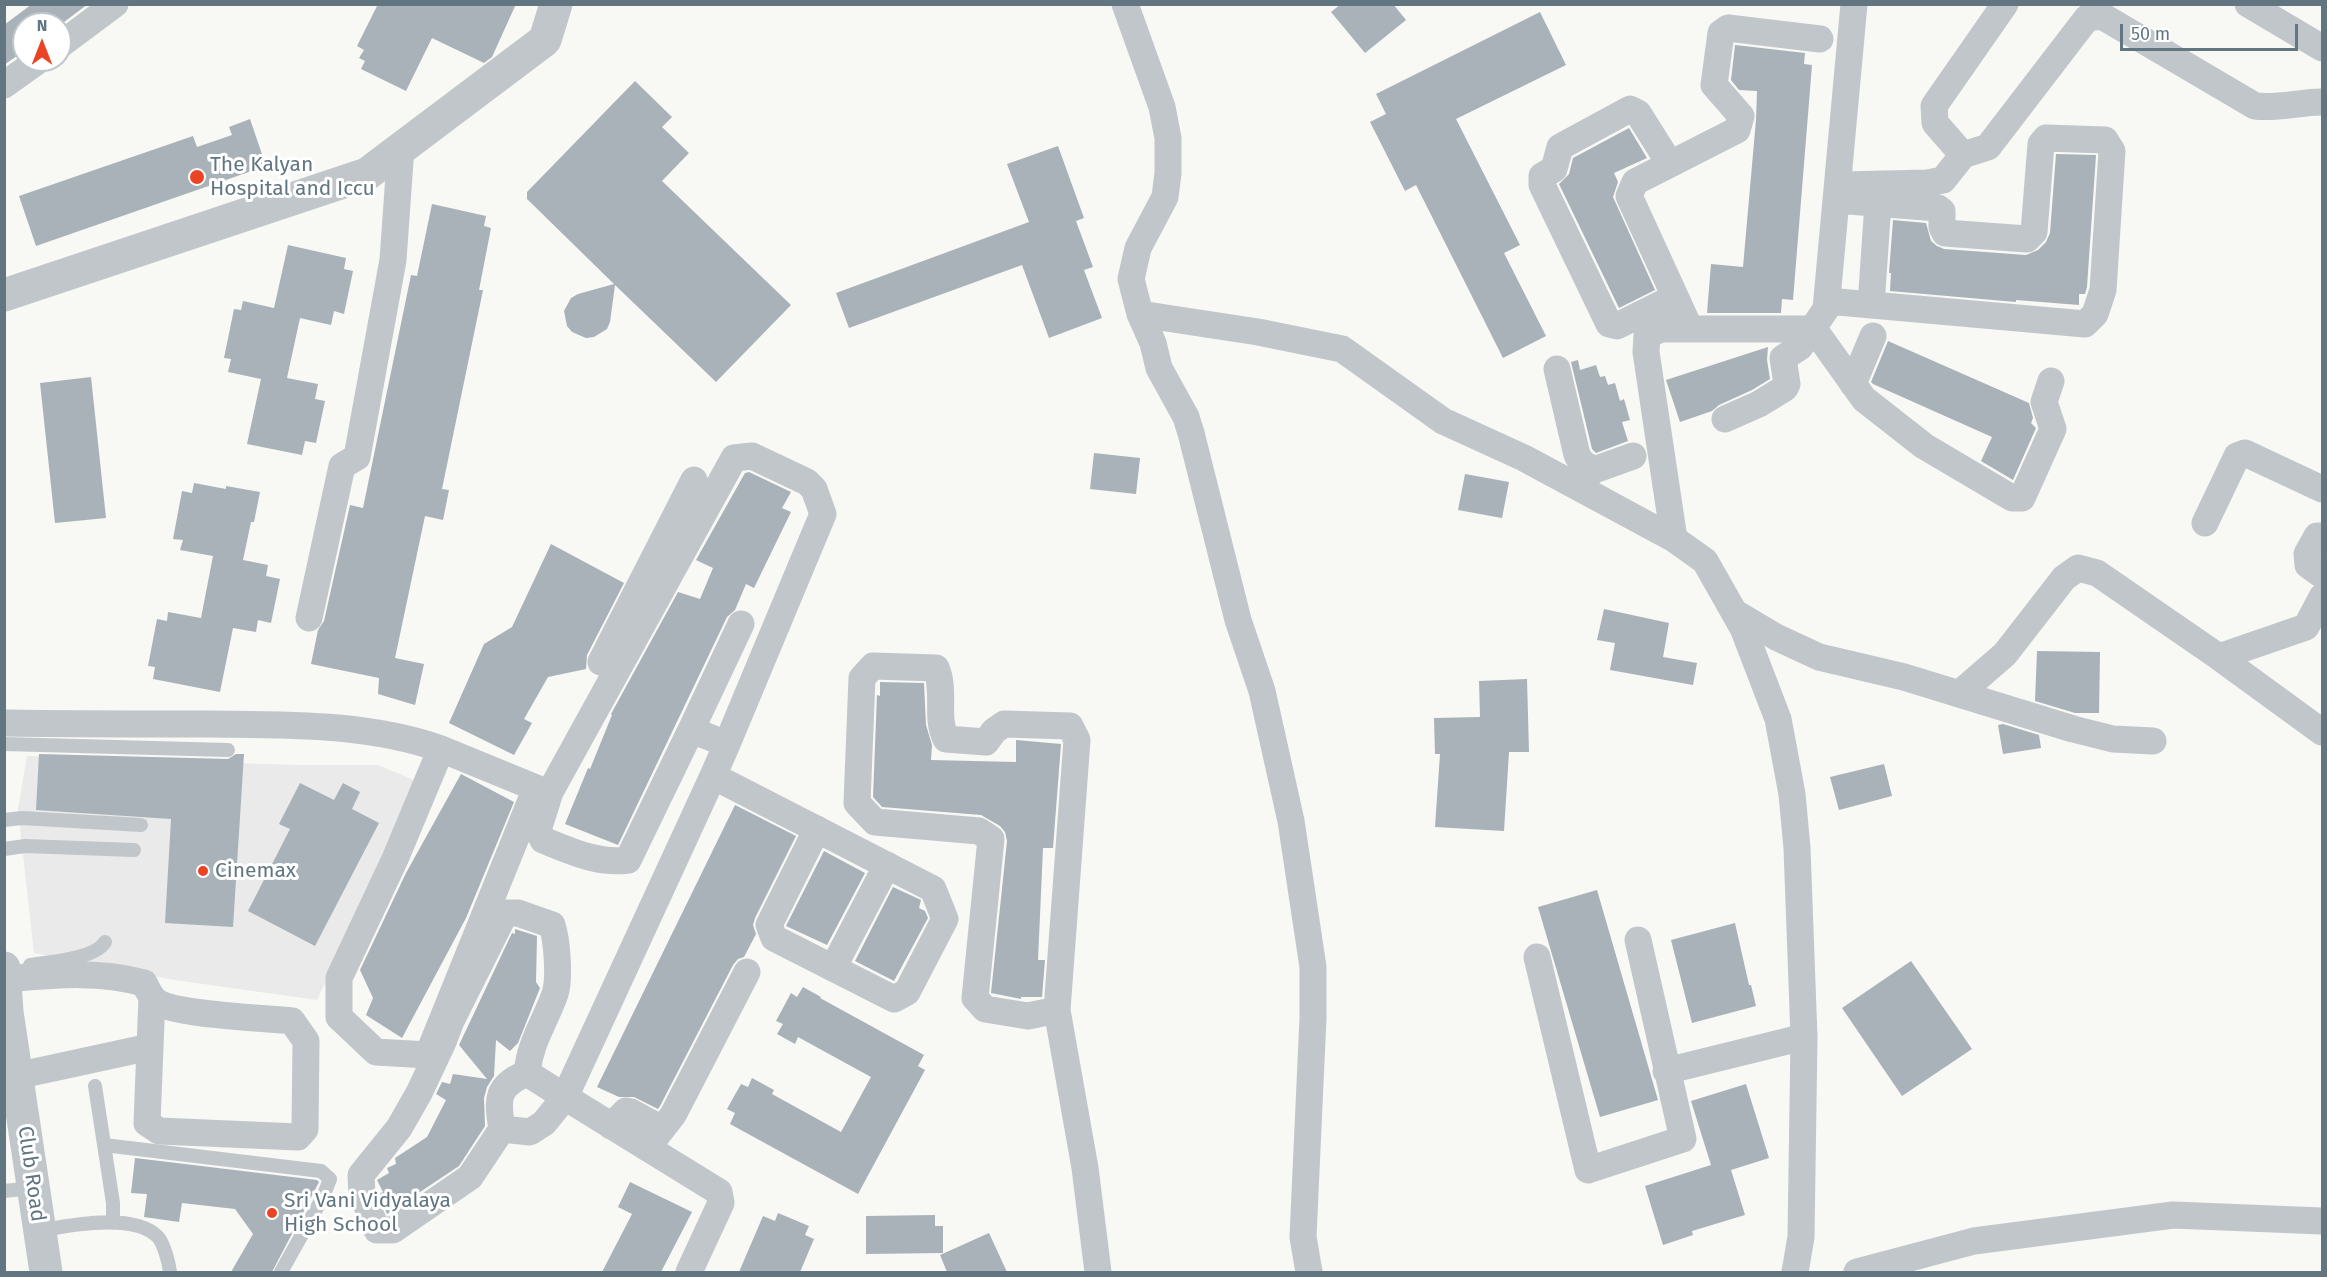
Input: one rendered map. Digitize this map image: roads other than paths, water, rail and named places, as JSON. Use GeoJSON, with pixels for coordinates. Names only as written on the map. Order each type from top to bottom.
{"type":"FeatureCollection","features":[{"type":"Feature","properties":{"kind":"street"},"geometry":{"type":"LineString","coordinates":[[72,36],[115,4]]}},
{"type":"Feature","properties":{"kind":"street"},"geometry":{"type":"LineString","coordinates":[[4,295],[367,174],[545,40],[556,4]]}},
{"type":"Feature","properties":{"kind":"street"},"geometry":{"type":"LineString","coordinates":[[1125,4],[1162,107],[1168,138],[1165,197],[1138,248],[1131,279],[1140,314],[1153,343],[1159,368],[1186,417],[1238,620],[1262,691],[1291,821],[1313,967],[1313,1018],[1303,1237],[1309,1272]]}},
{"type":"Feature","properties":{"kind":"street"},"geometry":{"type":"LineString","coordinates":[[1725,419],[1759,404],[1785,388],[1787,384],[1778,351],[1800,347],[1826,309],[1854,4]]}},
{"type":"Feature","properties":{"kind":"street"},"geometry":{"type":"LineString","coordinates":[[1963,155],[1935,123],[1934,106],[2004,4]]}},
{"type":"Feature","properties":{"kind":"street"},"geometry":{"type":"LineString","coordinates":[[2248,4],[2322,48]]}},
{"type":"Feature","properties":{"kind":"street"},"geometry":{"type":"LineString","coordinates":[[1837,192],[1943,180],[1963,155],[1988,147],[2087,18],[2102,16],[2254,106],[2269,108],[2299,102],[2322,102]]}},
{"type":"Feature","properties":{"kind":"street"},"geometry":{"type":"LineString","coordinates":[[1690,329],[1629,196],[1635,182],[1737,130],[1741,116],[1714,85],[1721,33],[1728,28],[1820,39]]}},
{"type":"Feature","properties":{"kind":"street"},"geometry":{"type":"LineString","coordinates":[[4,85],[22,72]]}},
{"type":"Feature","properties":{"kind":"street"},"geometry":{"type":"LineString","coordinates":[[1670,164],[1638,113],[1630,109],[1560,147],[1554,169],[1542,176],[1542,185],[1609,324],[1617,326],[1675,297]]}},
{"type":"Feature","properties":{"kind":"street"},"geometry":{"type":"LineString","coordinates":[[1827,301],[2085,324],[2095,314],[2103,290],[2112,151],[2105,140],[2046,138],[2041,144],[2034,232],[2027,239],[1946,233],[1942,227],[1942,212],[1938,208],[1878,203],[1837,192]]}},
{"type":"Feature","properties":{"kind":"street"},"geometry":{"type":"LineString","coordinates":[[309,618],[342,466],[357,457],[394,257],[401,147]]}},
{"type":"Feature","properties":{"kind":"street"},"geometry":{"type":"LineString","coordinates":[[1871,305],[1878,203]]}},
{"type":"Feature","properties":{"kind":"street"},"geometry":{"type":"LineString","coordinates":[[1140,314],[1258,332],[1342,349],[1443,421],[1524,458],[1585,478],[1706,561],[1743,628],[1778,719],[1792,794],[1797,848],[1804,1037],[1802,1237],[1794,1272]]}},
{"type":"Feature","properties":{"kind":"street"},"geometry":{"type":"LineString","coordinates":[[1674,539],[1646,352],[1647,335],[1661,329],[1814,329]]}},
{"type":"Feature","properties":{"kind":"street"},"geometry":{"type":"LineString","coordinates":[[1814,329],[1864,399],[1924,446],[2012,498],[2022,498],[2053,429],[2044,402],[2051,381]]}},
{"type":"Feature","properties":{"kind":"street"},"geometry":{"type":"LineString","coordinates":[[1853,384],[1874,336]]}},
{"type":"Feature","properties":{"kind":"street"},"geometry":{"type":"LineString","coordinates":[[1557,369],[1577,455],[1582,463],[1585,478]]}},
{"type":"Feature","properties":{"kind":"street"},"geometry":{"type":"LineString","coordinates":[[2205,524],[2237,456],[2245,453],[2322,489]]}},
{"type":"Feature","properties":{"kind":"street"},"geometry":{"type":"LineString","coordinates":[[502,1129],[530,1132],[544,1122],[565,1097],[713,776],[823,514],[814,489],[807,482],[752,456],[734,458],[550,792],[538,830],[543,840],[604,861],[628,860],[741,624]]}},
{"type":"Feature","properties":{"kind":"street"},"geometry":{"type":"LineString","coordinates":[[1585,478],[1634,456]]}},
{"type":"Feature","properties":{"kind":"street"},"geometry":{"type":"LineString","coordinates":[[441,749],[395,859],[339,978],[339,1017],[376,1052],[428,1055],[536,788],[694,480]]}},
{"type":"Feature","properties":{"kind":"street"},"geometry":{"type":"LineString","coordinates":[[2322,536],[2317,536],[2307,554],[2308,564],[2322,575]]}},
{"type":"Feature","properties":{"kind":"street"},"geometry":{"type":"LineString","coordinates":[[1959,694],[2006,654],[2064,578],[2078,568],[2097,573],[2219,657],[2322,732]]}},
{"type":"Feature","properties":{"kind":"street"},"geometry":{"type":"LineString","coordinates":[[2219,657],[2306,627],[2322,597]]}},
{"type":"Feature","properties":{"kind":"street"},"geometry":{"type":"LineString","coordinates":[[1734,612],[1776,637],[1820,657],[1904,677],[2093,734],[2113,739],[2153,741]]}},
{"type":"Feature","properties":{"kind":"street"},"geometry":{"type":"LineString","coordinates":[[1057,1010],[1029,1016],[985,1009],[975,998],[991,839],[979,831],[875,822],[857,803],[862,678],[873,666],[936,668],[941,680],[940,728],[946,740],[986,742],[994,731],[1004,724],[1070,726],[1077,740],[1057,1010],[1086,1168],[1098,1272]]}},
{"type":"Feature","properties":{"kind":"street"},"geometry":{"type":"LineString","coordinates":[[4,723],[277,725],[362,730],[441,749],[536,788]]}},
{"type":"Feature","properties":{"kind":"street"},"geometry":{"type":"LineString","coordinates":[[691,730],[727,744]]}},
{"type":"Feature","properties":{"kind":"street"},"geometry":{"type":"LineString","coordinates":[[713,776],[817,829],[887,866],[933,889],[945,919],[907,992],[894,999],[774,938],[769,925],[817,829]]}},
{"type":"Feature","properties":{"kind":"street"},"geometry":{"type":"LineString","coordinates":[[643,828],[680,846]]}},
{"type":"Feature","properties":{"kind":"street"},"geometry":{"type":"LineString","coordinates":[[833,968],[887,866]]}},
{"type":"Feature","properties":{"kind":"street"},"geometry":{"type":"LineString","coordinates":[[505,913],[518,913],[552,925],[557,940],[556,991],[529,1054],[527,1073],[511,1079],[502,1091],[498,1102],[502,1129],[470,1177],[393,1230],[377,1230],[362,1194],[361,1175],[399,1128],[419,1093],[451,1021],[505,913]]}},
{"type":"Feature","properties":{"kind":"street"},"geometry":{"type":"LineString","coordinates":[[1537,957],[1588,1170],[1683,1139],[1638,940]]}},
{"type":"Feature","properties":{"kind":"street"},"geometry":{"type":"LineString","coordinates":[[5,972],[118,976],[144,983],[152,997],[159,1003],[186,1010],[292,1021],[306,1041],[305,1129],[297,1137],[159,1131],[147,1123],[152,997]]}},
{"type":"Feature","properties":{"kind":"street","name":"Club Road"},"geometry":{"type":"LineString","coordinates":[[5,972],[6,1012],[16,1076],[19,1189],[39,1231],[46,1272]]}},
{"type":"Feature","properties":{"kind":"street"},"geometry":{"type":"LineString","coordinates":[[655,1139],[673,1115],[747,972]]}},
{"type":"Feature","properties":{"kind":"street"},"geometry":{"type":"LineString","coordinates":[[1666,1071],[1804,1037]]}},
{"type":"Feature","properties":{"kind":"street"},"geometry":{"type":"LineString","coordinates":[[16,1076],[150,1047]]}},
{"type":"Feature","properties":{"kind":"street"},"geometry":{"type":"LineString","coordinates":[[527,1073],[611,1126],[655,1139],[719,1192],[721,1203],[689,1272]]}},
{"type":"Feature","properties":{"kind":"street"},"geometry":{"type":"LineString","coordinates":[[1857,1272],[1974,1241],[2173,1215],[2322,1221]]}},
{"type":"Feature","properties":{"kind":"lane"},"geometry":{"type":"LineString","coordinates":[[4,744],[228,750]]}},
{"type":"Feature","properties":{"kind":"lane"},"geometry":{"type":"LineString","coordinates":[[4,819],[141,825]]}},
{"type":"Feature","properties":{"kind":"lane"},"geometry":{"type":"LineString","coordinates":[[4,849],[25,846],[134,850]]}},
{"type":"Feature","properties":{"kind":"lane"},"geometry":{"type":"LineString","coordinates":[[5,972],[87,955],[102,948],[105,942]]}},
{"type":"Feature","properties":{"kind":"lane"},"geometry":{"type":"LineString","coordinates":[[95,1086],[113,1203],[113,1223]]}},
{"type":"Feature","properties":{"kind":"lane"},"geometry":{"type":"LineString","coordinates":[[104,1145],[321,1172],[330,1179],[323,1197],[281,1272]]}},
{"type":"Feature","properties":{"kind":"lane"},"geometry":{"type":"LineString","coordinates":[[39,1231],[84,1222],[113,1223],[146,1229],[159,1238],[170,1272]]}},
{"type":"Feature","properties":{"kind":"place","name":"The Kalyan Hospital and Iccu"},"geometry":{"type":"Point","coordinates":[197,177]}},
{"type":"Feature","properties":{"kind":"place","name":"Cinemax"},"geometry":{"type":"Point","coordinates":[203,871]}},
{"type":"Feature","properties":{"kind":"place","name":"Sri Vani Vidyalaya High School"},"geometry":{"type":"Point","coordinates":[272,1213]}}]}
